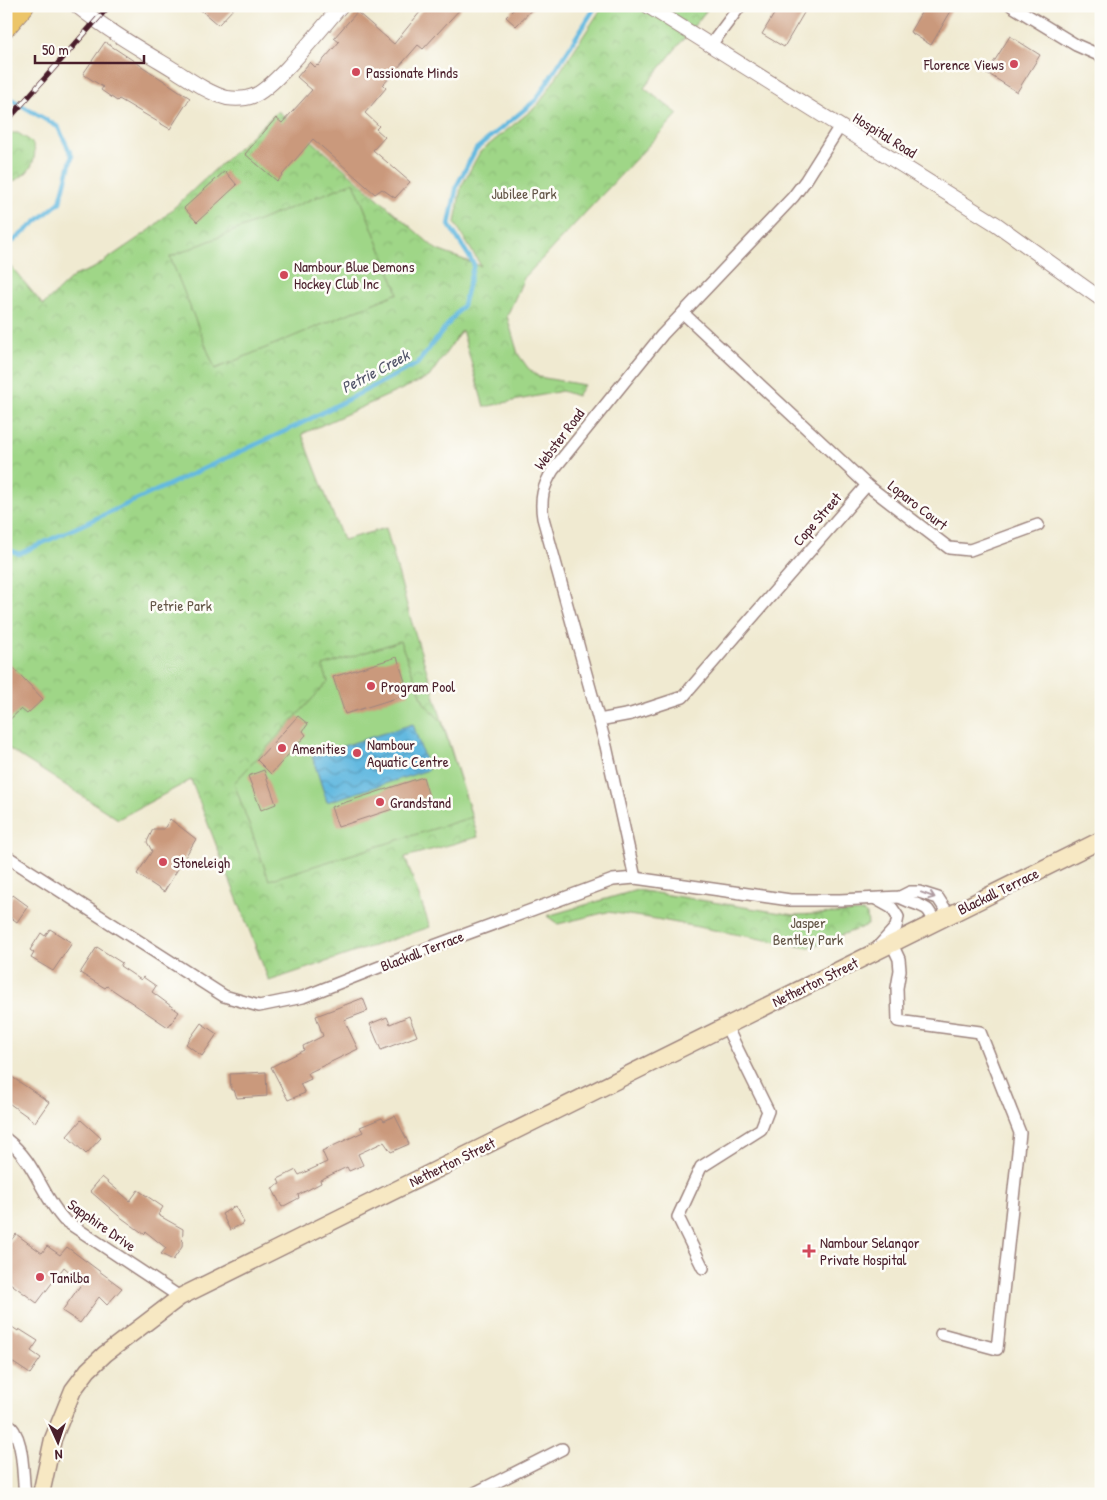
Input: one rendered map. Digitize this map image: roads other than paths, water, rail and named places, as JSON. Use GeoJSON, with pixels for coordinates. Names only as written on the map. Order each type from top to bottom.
{"type":"FeatureCollection","features":[{"type":"Feature","properties":{"kind":"main road"},"geometry":{"type":"LineString","coordinates":[[6,28],[25,6]]}},
{"type":"Feature","properties":{"kind":"main road","name":"Blackall Terrace"},"geometry":{"type":"LineString","coordinates":[[942,918],[1101,840]]}},
{"type":"Feature","properties":{"kind":"main road","name":"Netherton Street"},"geometry":{"type":"LineString","coordinates":[[41,1494],[53,1438],[73,1390],[88,1370],[105,1354],[180,1297],[942,918]]}},
{"type":"Feature","properties":{"kind":"street"},"geometry":{"type":"LineString","coordinates":[[77,6],[103,26],[197,84],[222,96],[236,98],[254,96],[268,85],[341,6]]}},
{"type":"Feature","properties":{"kind":"street","name":"Hospital Road"},"geometry":{"type":"LineString","coordinates":[[648,6],[996,224],[1101,299]]}},
{"type":"Feature","properties":{"kind":"street"},"geometry":{"type":"LineString","coordinates":[[710,46],[740,6]]}},
{"type":"Feature","properties":{"kind":"street"},"geometry":{"type":"LineString","coordinates":[[1012,6],[1076,45],[1101,56]]}},
{"type":"Feature","properties":{"kind":"street","name":"Webster Road"},"geometry":{"type":"LineString","coordinates":[[635,878],[600,720],[543,518],[541,495],[553,470],[637,366],[683,313],[793,197],[840,126]]}},
{"type":"Feature","properties":{"kind":"street"},"geometry":{"type":"LineString","coordinates":[[683,313],[867,485]]}},
{"type":"Feature","properties":{"kind":"street","name":"Loparo Court"},"geometry":{"type":"LineString","coordinates":[[867,485],[949,548],[970,550],[1038,526]]}},
{"type":"Feature","properties":{"kind":"street","name":"Cope Street"},"geometry":{"type":"LineString","coordinates":[[600,720],[631,714],[683,697],[867,485]]}},
{"type":"Feature","properties":{"kind":"street","name":"Blackall Terrace"},"geometry":{"type":"LineString","coordinates":[[6,856],[224,996],[259,1006],[304,997],[420,951],[613,880],[635,878],[777,899],[816,900],[900,897],[910,903],[924,907],[942,918]]}},
{"type":"Feature","properties":{"kind":"street"},"geometry":{"type":"LineString","coordinates":[[872,954],[891,934],[898,922],[897,914],[892,908],[874,899]]}},
{"type":"Feature","properties":{"kind":"street"},"geometry":{"type":"LineString","coordinates":[[892,944],[900,963],[897,988],[898,1021],[980,1032],[1020,1133],[997,1349],[941,1334]]}},
{"type":"Feature","properties":{"kind":"street"},"geometry":{"type":"LineString","coordinates":[[703,1268],[678,1217],[700,1167],[762,1129],[768,1111],[726,1026]]}},
{"type":"Feature","properties":{"kind":"street","name":"Sapphire Drive"},"geometry":{"type":"LineString","coordinates":[[6,1139],[23,1155],[37,1176],[52,1207],[64,1220],[180,1297]]}},
{"type":"Feature","properties":{"kind":"street"},"geometry":{"type":"LineString","coordinates":[[6,1422],[12,1426],[20,1445],[25,1494]]}},
{"type":"Feature","properties":{"kind":"street"},"geometry":{"type":"LineString","coordinates":[[473,1494],[562,1450]]}},
{"type":"Feature","properties":{"kind":"water"},"geometry":{"type":"Polygon","coordinates":[[[413,724],[428,770],[327,802],[312,756],[413,724]]]}},
{"type":"Feature","properties":{"kind":"waterway","name":"Petrie Creek"},"geometry":{"type":"LineString","coordinates":[[6,548],[19,554],[296,426],[417,364],[463,305],[474,264],[449,225],[457,185],[476,149],[536,100],[596,6]]}},
{"type":"Feature","properties":{"kind":"waterway","name":"Petrie Creek"},"geometry":{"type":"LineString","coordinates":[[6,96],[58,127],[72,156],[60,202],[6,247]]}},
{"type":"Feature","properties":{"kind":"railway"},"geometry":{"type":"LineString","coordinates":[[6,122],[109,6]]}},
{"type":"Feature","properties":{"kind":"place","name":"Florence Views"},"geometry":{"type":"Point","coordinates":[1014,64]}},
{"type":"Feature","properties":{"kind":"place","name":"Passionate Minds"},"geometry":{"type":"Point","coordinates":[356,72]}},
{"type":"Feature","properties":{"kind":"place","name":"Nambour Blue Demons Hockey Club Inc"},"geometry":{"type":"Point","coordinates":[284,275]}},
{"type":"Feature","properties":{"kind":"place","name":"Program Pool"},"geometry":{"type":"Point","coordinates":[371,686]}},
{"type":"Feature","properties":{"kind":"place","name":"Amenities"},"geometry":{"type":"Point","coordinates":[282,748]}},
{"type":"Feature","properties":{"kind":"place","name":"Nambour Aquatic Centre"},"geometry":{"type":"Point","coordinates":[357,753]}},
{"type":"Feature","properties":{"kind":"place","name":"Grandstand"},"geometry":{"type":"Point","coordinates":[380,802]}},
{"type":"Feature","properties":{"kind":"place","name":"Stoneleigh"},"geometry":{"type":"Point","coordinates":[163,862]}},
{"type":"Feature","properties":{"kind":"place","name":"Nambour Selangor Private Hospital"},"geometry":{"type":"Point","coordinates":[809,1251]}},
{"type":"Feature","properties":{"kind":"place","name":"Tanilba"},"geometry":{"type":"Point","coordinates":[40,1277]}},
{"type":"Feature","properties":{"kind":"park label","name":"Jubilee Park"},"geometry":{"type":"Point","coordinates":[524,193]}},
{"type":"Feature","properties":{"kind":"park label","name":"Petrie Park"},"geometry":{"type":"Point","coordinates":[181,605]}},
{"type":"Feature","properties":{"kind":"park label","name":"Jasper Bentley Park"},"geometry":{"type":"Point","coordinates":[808,930]}}]}
